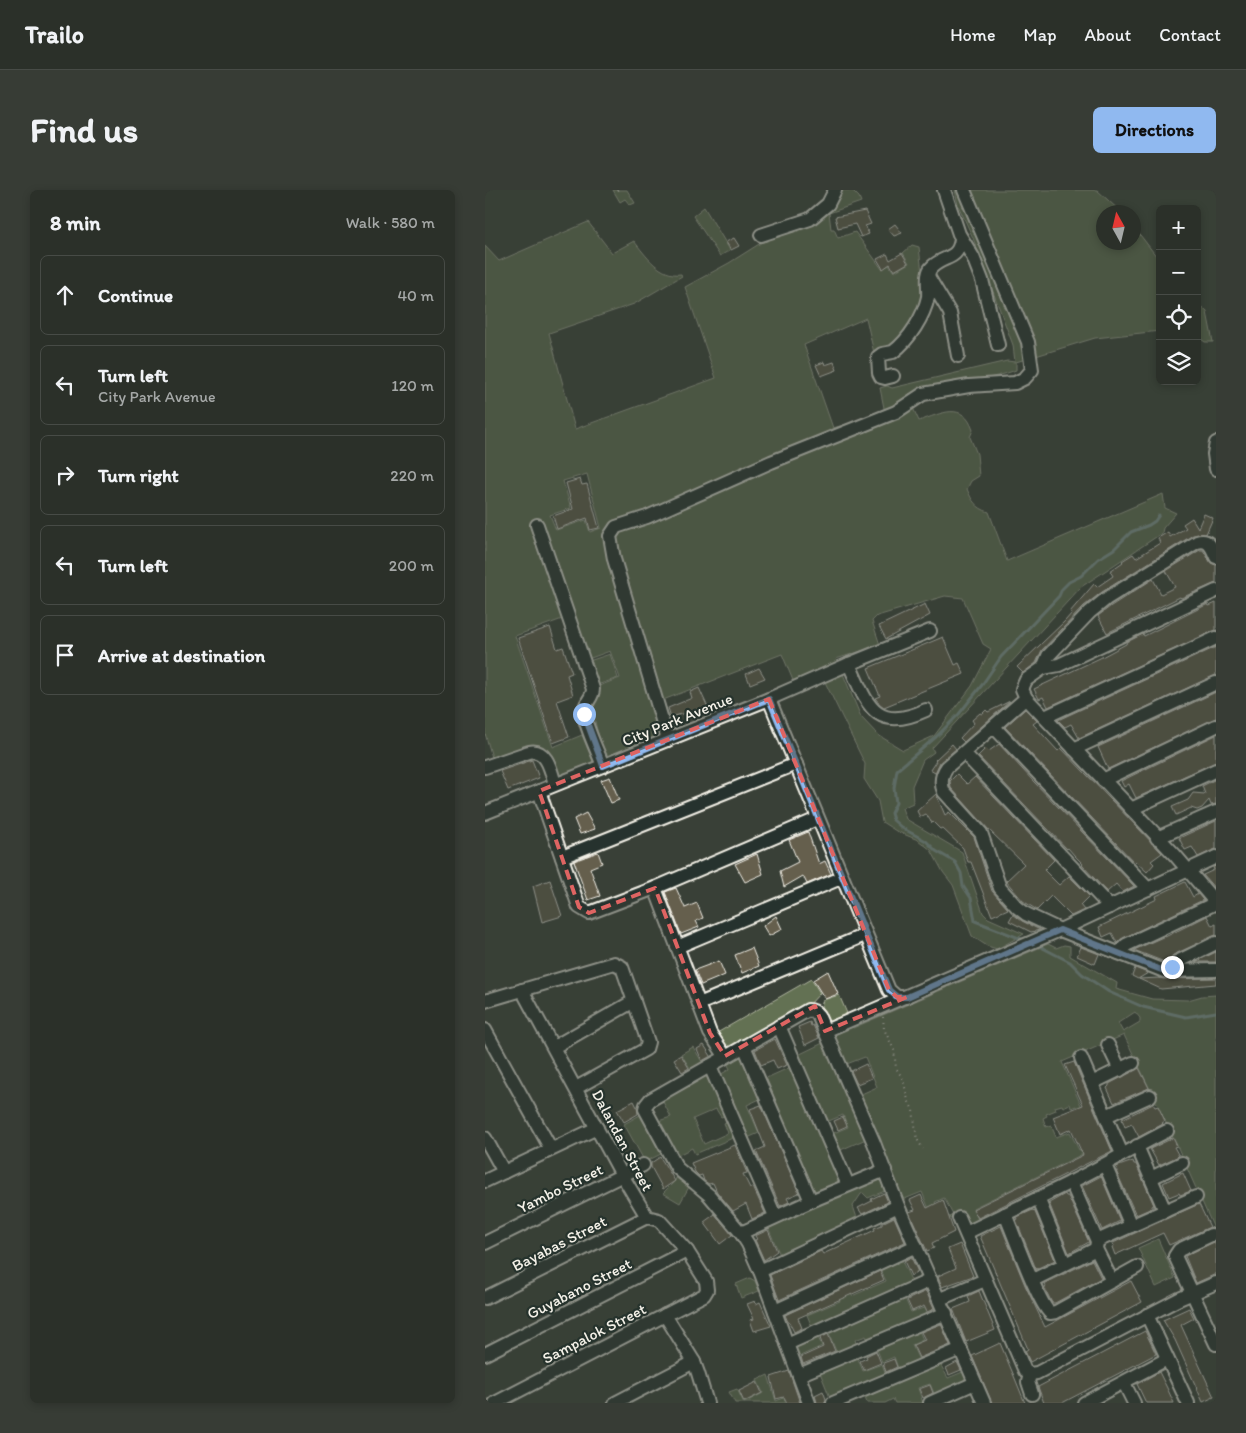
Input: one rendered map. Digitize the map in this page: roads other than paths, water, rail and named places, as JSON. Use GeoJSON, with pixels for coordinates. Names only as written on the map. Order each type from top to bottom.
{"type":"FeatureCollection","features":[{"type":"Feature","properties":{"kind":"street"},"geometry":{"type":"LineString","coordinates":[[761,235],[814,216],[827,204],[835,190]]}},
{"type":"Feature","properties":{"kind":"street"},"geometry":{"type":"LineString","coordinates":[[944,190],[961,239],[973,257],[982,280],[998,345]]}},
{"type":"Feature","properties":{"kind":"street"},"geometry":{"type":"LineString","coordinates":[[668,740],[610,536],[616,527],[647,517],[771,462],[896,412],[923,394],[969,386],[1015,383],[1025,378],[1032,370],[1027,342],[964,190]]}},
{"type":"Feature","properties":{"kind":"street"},"geometry":{"type":"LineString","coordinates":[[893,376],[881,377],[878,357],[897,350],[915,325],[921,315],[927,297],[928,276],[932,266],[957,252],[961,239]]}},
{"type":"Feature","properties":{"kind":"street"},"geometry":{"type":"LineString","coordinates":[[928,276],[950,313],[958,356]]}},
{"type":"Feature","properties":{"kind":"street"},"geometry":{"type":"LineString","coordinates":[[1215,450],[1216,469]]}},
{"type":"Feature","properties":{"kind":"street"},"geometry":{"type":"LineString","coordinates":[[537,525],[593,689],[593,693],[586,704],[584,714],[603,766]]}},
{"type":"Feature","properties":{"kind":"street"},"geometry":{"type":"LineString","coordinates":[[1043,668],[1048,656],[1090,612],[1148,571],[1202,540],[1208,543],[1216,557]]}},
{"type":"Feature","properties":{"kind":"street"},"geometry":{"type":"LineString","coordinates":[[1119,953],[1126,945],[1216,903],[1131,809],[1026,698],[1022,689],[1024,683],[1043,668],[1059,665],[1216,591]]}},
{"type":"Feature","properties":{"kind":"street","name":"City Park Avenue"},"geometry":{"type":"LineString","coordinates":[[485,813],[769,699],[930,631]]}},
{"type":"Feature","properties":{"kind":"street"},"geometry":{"type":"LineString","coordinates":[[1045,718],[1216,638]]}},
{"type":"Feature","properties":{"kind":"street"},"geometry":{"type":"LineString","coordinates":[[849,664],[867,703],[877,713],[900,719],[926,710]]}},
{"type":"Feature","properties":{"kind":"street"},"geometry":{"type":"LineString","coordinates":[[1074,749],[1216,683]]}},
{"type":"Feature","properties":{"kind":"street"},"geometry":{"type":"LineString","coordinates":[[1026,698],[946,769],[942,782],[944,792],[981,833],[997,882],[1003,892],[1026,914],[1060,930],[1164,971],[1216,970]]}},
{"type":"Feature","properties":{"kind":"street"},"geometry":{"type":"LineString","coordinates":[[769,699],[841,878],[889,990],[897,997],[907,997]]}},
{"type":"Feature","properties":{"kind":"street"},"geometry":{"type":"LineString","coordinates":[[1103,780],[1216,726]]}},
{"type":"Feature","properties":{"kind":"street"},"geometry":{"type":"LineString","coordinates":[[994,727],[1148,889]]}},
{"type":"Feature","properties":{"kind":"street"},"geometry":{"type":"LineString","coordinates":[[485,767],[529,752],[536,752],[542,755],[549,764],[555,784]]}},
{"type":"Feature","properties":{"kind":"street"},"geometry":{"type":"LineString","coordinates":[[964,753],[1109,907]]}},
{"type":"Feature","properties":{"kind":"street"},"geometry":{"type":"LineString","coordinates":[[562,857],[796,764]]}},
{"type":"Feature","properties":{"kind":"street"},"geometry":{"type":"LineString","coordinates":[[1131,809],[1216,770]]}},
{"type":"Feature","properties":{"kind":"street"},"geometry":{"type":"LineString","coordinates":[[539,791],[579,907],[589,913],[655,888],[817,819]]}},
{"type":"Feature","properties":{"kind":"street"},"geometry":{"type":"LineString","coordinates":[[1157,838],[1216,812]]}},
{"type":"Feature","properties":{"kind":"street"},"geometry":{"type":"LineString","coordinates":[[825,1031],[1041,939],[1216,857]]}},
{"type":"Feature","properties":{"kind":"street"},"geometry":{"type":"LineString","coordinates":[[677,948],[841,878]]}},
{"type":"Feature","properties":{"kind":"street"},"geometry":{"type":"LineString","coordinates":[[655,888],[710,1033],[725,1056]]}},
{"type":"Feature","properties":{"kind":"street"},"geometry":{"type":"LineString","coordinates":[[699,1004],[865,935]]}},
{"type":"Feature","properties":{"kind":"street"},"geometry":{"type":"LineString","coordinates":[[1171,972],[1177,962],[1216,943]]}},
{"type":"Feature","properties":{"kind":"street"},"geometry":{"type":"LineString","coordinates":[[485,1001],[614,963],[622,967],[649,1042],[648,1046],[576,1088]]}},
{"type":"Feature","properties":{"kind":"street","name":"Dalandan Street"},"geometry":{"type":"LineString","coordinates":[[522,990],[622,1176],[647,1217],[659,1220],[687,1251],[706,1281],[707,1290]]}},
{"type":"Feature","properties":{"kind":"street"},"geometry":{"type":"LineString","coordinates":[[554,1047],[634,1001]]}},
{"type":"Feature","properties":{"kind":"street"},"geometry":{"type":"LineString","coordinates":[[809,1403],[754,1256],[741,1233],[703,1189],[677,1168],[646,1113],[645,1105],[650,1100],[725,1056],[811,1010],[817,1013],[825,1031],[983,1403]]}},
{"type":"Feature","properties":{"kind":"street"},"geometry":{"type":"LineString","coordinates":[[779,1026],[847,1185]]}},
{"type":"Feature","properties":{"kind":"street"},"geometry":{"type":"LineString","coordinates":[[485,1030],[551,1149]]}},
{"type":"Feature","properties":{"kind":"street"},"geometry":{"type":"LineString","coordinates":[[1108,1045],[1119,1070]]}},
{"type":"Feature","properties":{"kind":"street"},"geometry":{"type":"LineString","coordinates":[[745,1046],[811,1200]]}},
{"type":"Feature","properties":{"kind":"street"},"geometry":{"type":"LineString","coordinates":[[1081,1058],[1122,1154]]}},
{"type":"Feature","properties":{"kind":"street"},"geometry":{"type":"LineString","coordinates":[[1092,1083],[1133,1063]]}},
{"type":"Feature","properties":{"kind":"street"},"geometry":{"type":"LineString","coordinates":[[709,1066],[775,1216]]}},
{"type":"Feature","properties":{"kind":"street"},"geometry":{"type":"LineString","coordinates":[[1106,1116],[1150,1096]]}},
{"type":"Feature","properties":{"kind":"street"},"geometry":{"type":"LineString","coordinates":[[485,1182],[597,1128]]}},
{"type":"Feature","properties":{"kind":"street"},"geometry":{"type":"LineString","coordinates":[[966,1233],[1105,1165],[1167,1131]]}},
{"type":"Feature","properties":{"kind":"street"},"geometry":{"type":"LineString","coordinates":[[485,1138],[504,1172]]}},
{"type":"Feature","properties":{"kind":"street"},"geometry":{"type":"LineString","coordinates":[[1137,1146],[1165,1211]]}},
{"type":"Feature","properties":{"kind":"street"},"geometry":{"type":"LineString","coordinates":[[1151,1178],[1182,1163]]}},
{"type":"Feature","properties":{"kind":"street"},"geometry":{"type":"LineString","coordinates":[[1105,1165],[1131,1226]]}},
{"type":"Feature","properties":{"kind":"street","name":"Yambo Street"},"geometry":{"type":"LineString","coordinates":[[485,1243],[643,1166]]}},
{"type":"Feature","properties":{"kind":"street"},"geometry":{"type":"LineString","coordinates":[[741,1233],[811,1200],[885,1170]]}},
{"type":"Feature","properties":{"kind":"street"},"geometry":{"type":"LineString","coordinates":[[1071,1182],[1112,1281]]}},
{"type":"Feature","properties":{"kind":"street"},"geometry":{"type":"LineString","coordinates":[[1033,1280],[1131,1226],[1196,1197]]}},
{"type":"Feature","properties":{"kind":"street"},"geometry":{"type":"LineString","coordinates":[[1038,1198],[1065,1264]]}},
{"type":"Feature","properties":{"kind":"street"},"geometry":{"type":"LineString","coordinates":[[760,1271],[898,1206]]}},
{"type":"Feature","properties":{"kind":"street"},"geometry":{"type":"LineString","coordinates":[[1005,1214],[1046,1309],[1050,1313],[1137,1267]]}},
{"type":"Feature","properties":{"kind":"street","name":"Bayabas Street"},"geometry":{"type":"LineString","coordinates":[[485,1298],[647,1217]]}},
{"type":"Feature","properties":{"kind":"street"},"geometry":{"type":"LineString","coordinates":[[959,1218],[1025,1371],[1030,1374],[1037,1373],[1147,1316],[1216,1283]]}},
{"type":"Feature","properties":{"kind":"street"},"geometry":{"type":"LineString","coordinates":[[1211,1235],[1179,1250],[1176,1253],[1176,1259],[1215,1340]]}},
{"type":"Feature","properties":{"kind":"street"},"geometry":{"type":"LineString","coordinates":[[775,1311],[916,1246]]}},
{"type":"Feature","properties":{"kind":"street","name":"Guyabano Street"},"geometry":{"type":"LineString","coordinates":[[485,1354],[687,1251]]}},
{"type":"Feature","properties":{"kind":"street"},"geometry":{"type":"LineString","coordinates":[[787,1344],[931,1280]]}},
{"type":"Feature","properties":{"kind":"street"},"geometry":{"type":"LineString","coordinates":[[940,1299],[985,1280]]}},
{"type":"Feature","properties":{"kind":"street","name":"Sampalok Street"},"geometry":{"type":"LineString","coordinates":[[495,1403],[665,1316],[704,1295],[707,1290]]}},
{"type":"Feature","properties":{"kind":"street"},"geometry":{"type":"LineString","coordinates":[[799,1375],[946,1313]]}},
{"type":"Feature","properties":{"kind":"street"},"geometry":{"type":"LineString","coordinates":[[665,1316],[693,1362],[707,1403]]}},
{"type":"Feature","properties":{"kind":"street"},"geometry":{"type":"LineString","coordinates":[[1147,1316],[1188,1403]]}},
{"type":"Feature","properties":{"kind":"street"},"geometry":{"type":"LineString","coordinates":[[833,1403],[961,1349]]}},
{"type":"Feature","properties":{"kind":"street"},"geometry":{"type":"LineString","coordinates":[[1084,1403],[1167,1359]]}},
{"type":"Feature","properties":{"kind":"street"},"geometry":{"type":"LineString","coordinates":[[615,1403],[693,1362]]}},
{"type":"Feature","properties":{"kind":"street"},"geometry":{"type":"LineString","coordinates":[[1030,1374],[1028,1382],[1032,1394]]}},
{"type":"Feature","properties":{"kind":"street"},"geometry":{"type":"LineString","coordinates":[[930,1403],[975,1383]]}},
{"type":"Feature","properties":{"kind":"street"},"geometry":{"type":"LineString","coordinates":[[1124,1383],[1134,1403]]}},
{"type":"Feature","properties":{"kind":"waterway"},"geometry":{"type":"LineString","coordinates":[[1027,941],[975,921],[971,898],[963,886],[961,873],[955,862],[936,851],[926,841],[902,828],[893,820],[891,813],[896,803],[894,788],[897,770],[936,737],[959,714],[1001,657],[1059,596],[1062,589],[1069,582],[1081,576],[1098,559],[1114,549],[1131,532],[1149,525],[1159,515]]}},
{"type":"Feature","properties":{"kind":"waterway"},"geometry":{"type":"LineString","coordinates":[[1035,944],[1070,962],[1082,974],[1109,992],[1143,1007],[1186,1017],[1216,1012]]}}]}
